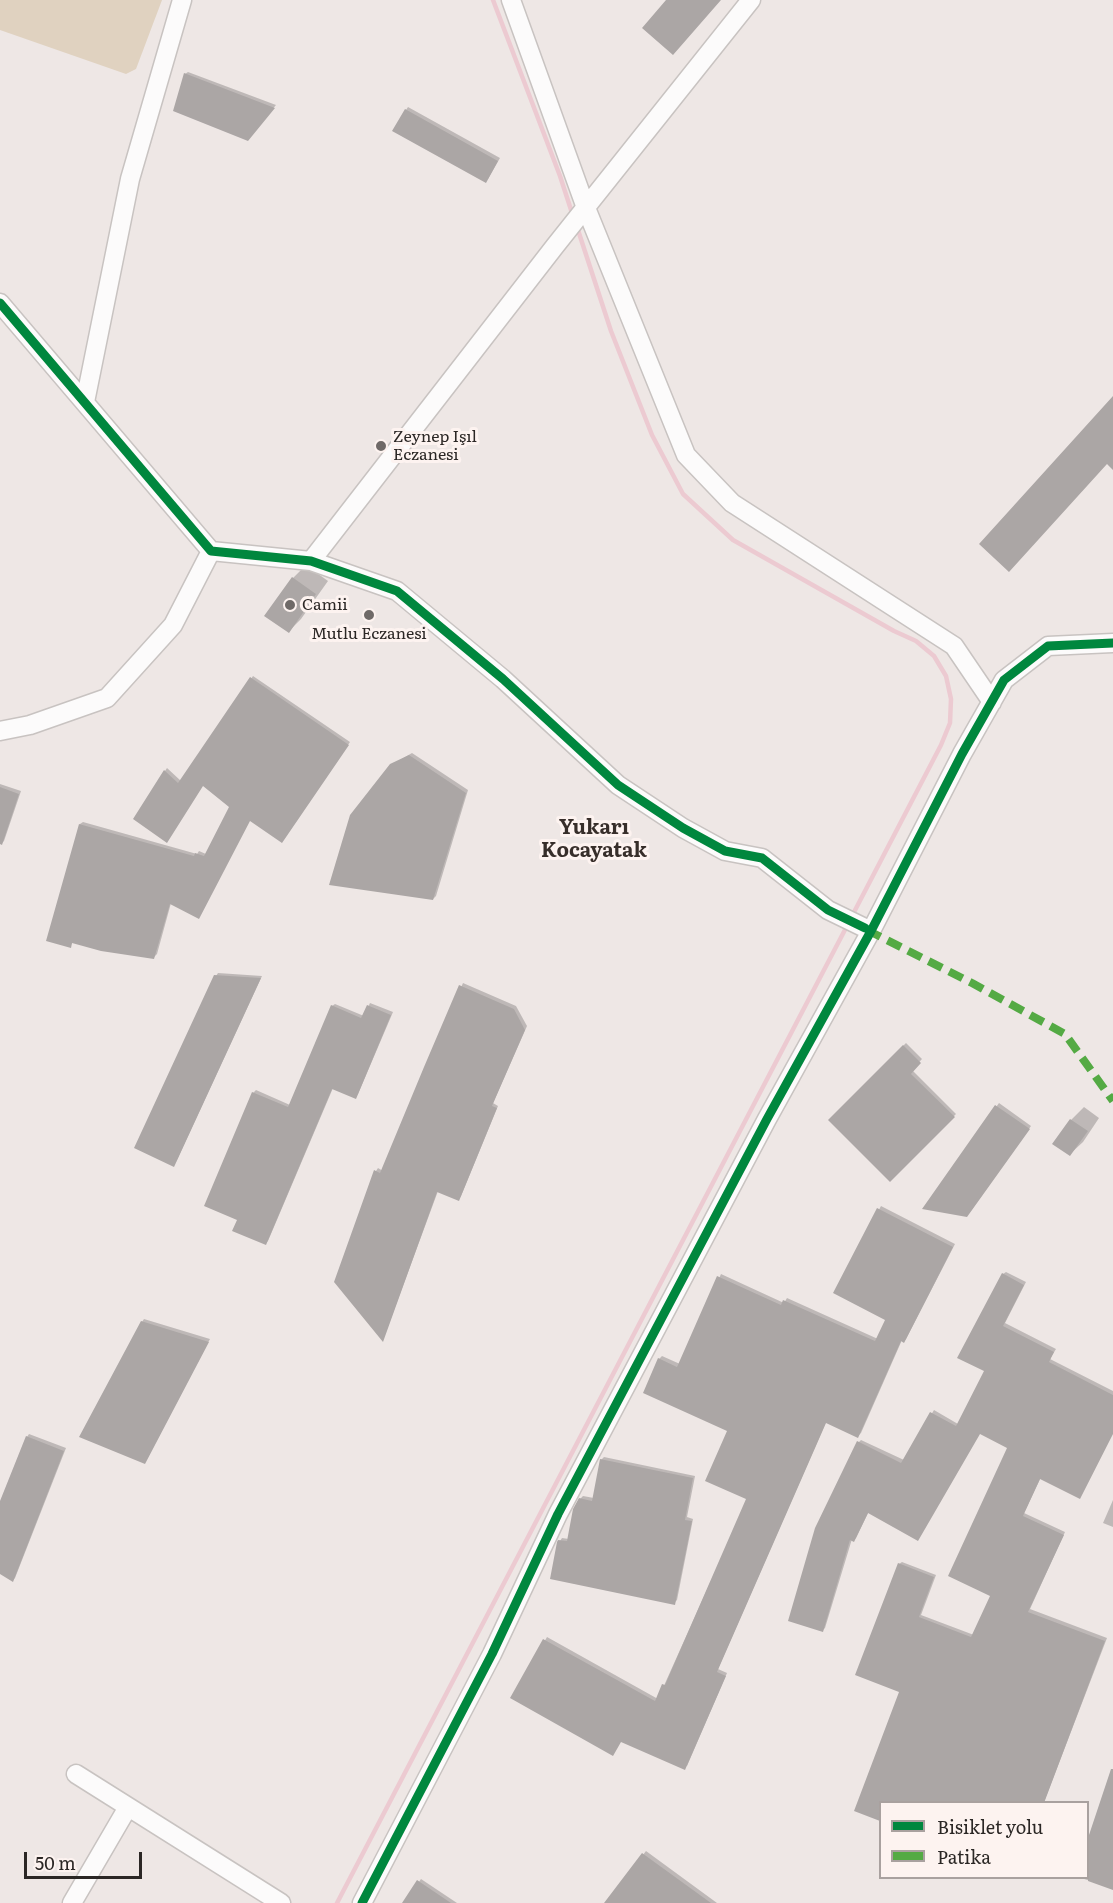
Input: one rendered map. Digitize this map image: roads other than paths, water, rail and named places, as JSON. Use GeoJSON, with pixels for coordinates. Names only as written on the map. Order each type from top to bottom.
{"type":"FeatureCollection","features":[{"type":"Feature","properties":{"kind":"street"},"geometry":{"type":"LineString","coordinates":[[85,402],[130,178],[182,0]]}},
{"type":"Feature","properties":{"kind":"street"},"geometry":{"type":"LineString","coordinates":[[511,0],[586,208],[686,455],[732,503],[954,646],[992,702]]}},
{"type":"Feature","properties":{"kind":"street"},"geometry":{"type":"LineString","coordinates":[[311,561],[555,246],[751,0]]}},
{"type":"Feature","properties":{"kind":"street"},"geometry":{"type":"LineString","coordinates":[[0,303],[211,551],[311,561],[397,591],[503,679],[618,785],[683,828],[725,851],[762,858],[828,910],[865,928]]}},
{"type":"Feature","properties":{"kind":"street"},"geometry":{"type":"LineString","coordinates":[[0,731],[30,725],[107,698],[173,625],[211,551]]}},
{"type":"Feature","properties":{"kind":"street"},"geometry":{"type":"LineString","coordinates":[[362,1903],[492,1654],[558,1514],[767,1119],[871,931],[962,754],[1004,680],[1048,646],[1113,643]]}},
{"type":"Feature","properties":{"kind":"street"},"geometry":{"type":"LineString","coordinates":[[76,1774],[281,1903]]}},
{"type":"Feature","properties":{"kind":"street"},"geometry":{"type":"LineString","coordinates":[[72,1903],[128,1807]]}},
{"type":"Feature","properties":{"kind":"waterway"},"geometry":{"type":"LineString","coordinates":[[493,0],[573,216]]}},
{"type":"Feature","properties":{"kind":"waterway"},"geometry":{"type":"LineString","coordinates":[[577,227],[611,331],[652,435],[683,494],[733,540],[894,631],[916,641],[934,656],[946,676],[951,699],[950,723],[941,745],[852,916]]}},
{"type":"Feature","properties":{"kind":"waterway"},"geometry":{"type":"LineString","coordinates":[[337,1903],[848,924]]}},
{"type":"Feature","properties":{"kind":"place","name":"Zeynep Işıl Eczanesi"},"geometry":{"type":"Point","coordinates":[381,446]}},
{"type":"Feature","properties":{"kind":"place","name":"Camii"},"geometry":{"type":"Point","coordinates":[290,605]}},
{"type":"Feature","properties":{"kind":"place","name":"Mutlu Eczanesi"},"geometry":{"type":"Point","coordinates":[369,615]}},
{"type":"Feature","properties":{"kind":"district","name":"Yukarı Kocayatak"},"geometry":{"type":"Point","coordinates":[594,840]}}]}
